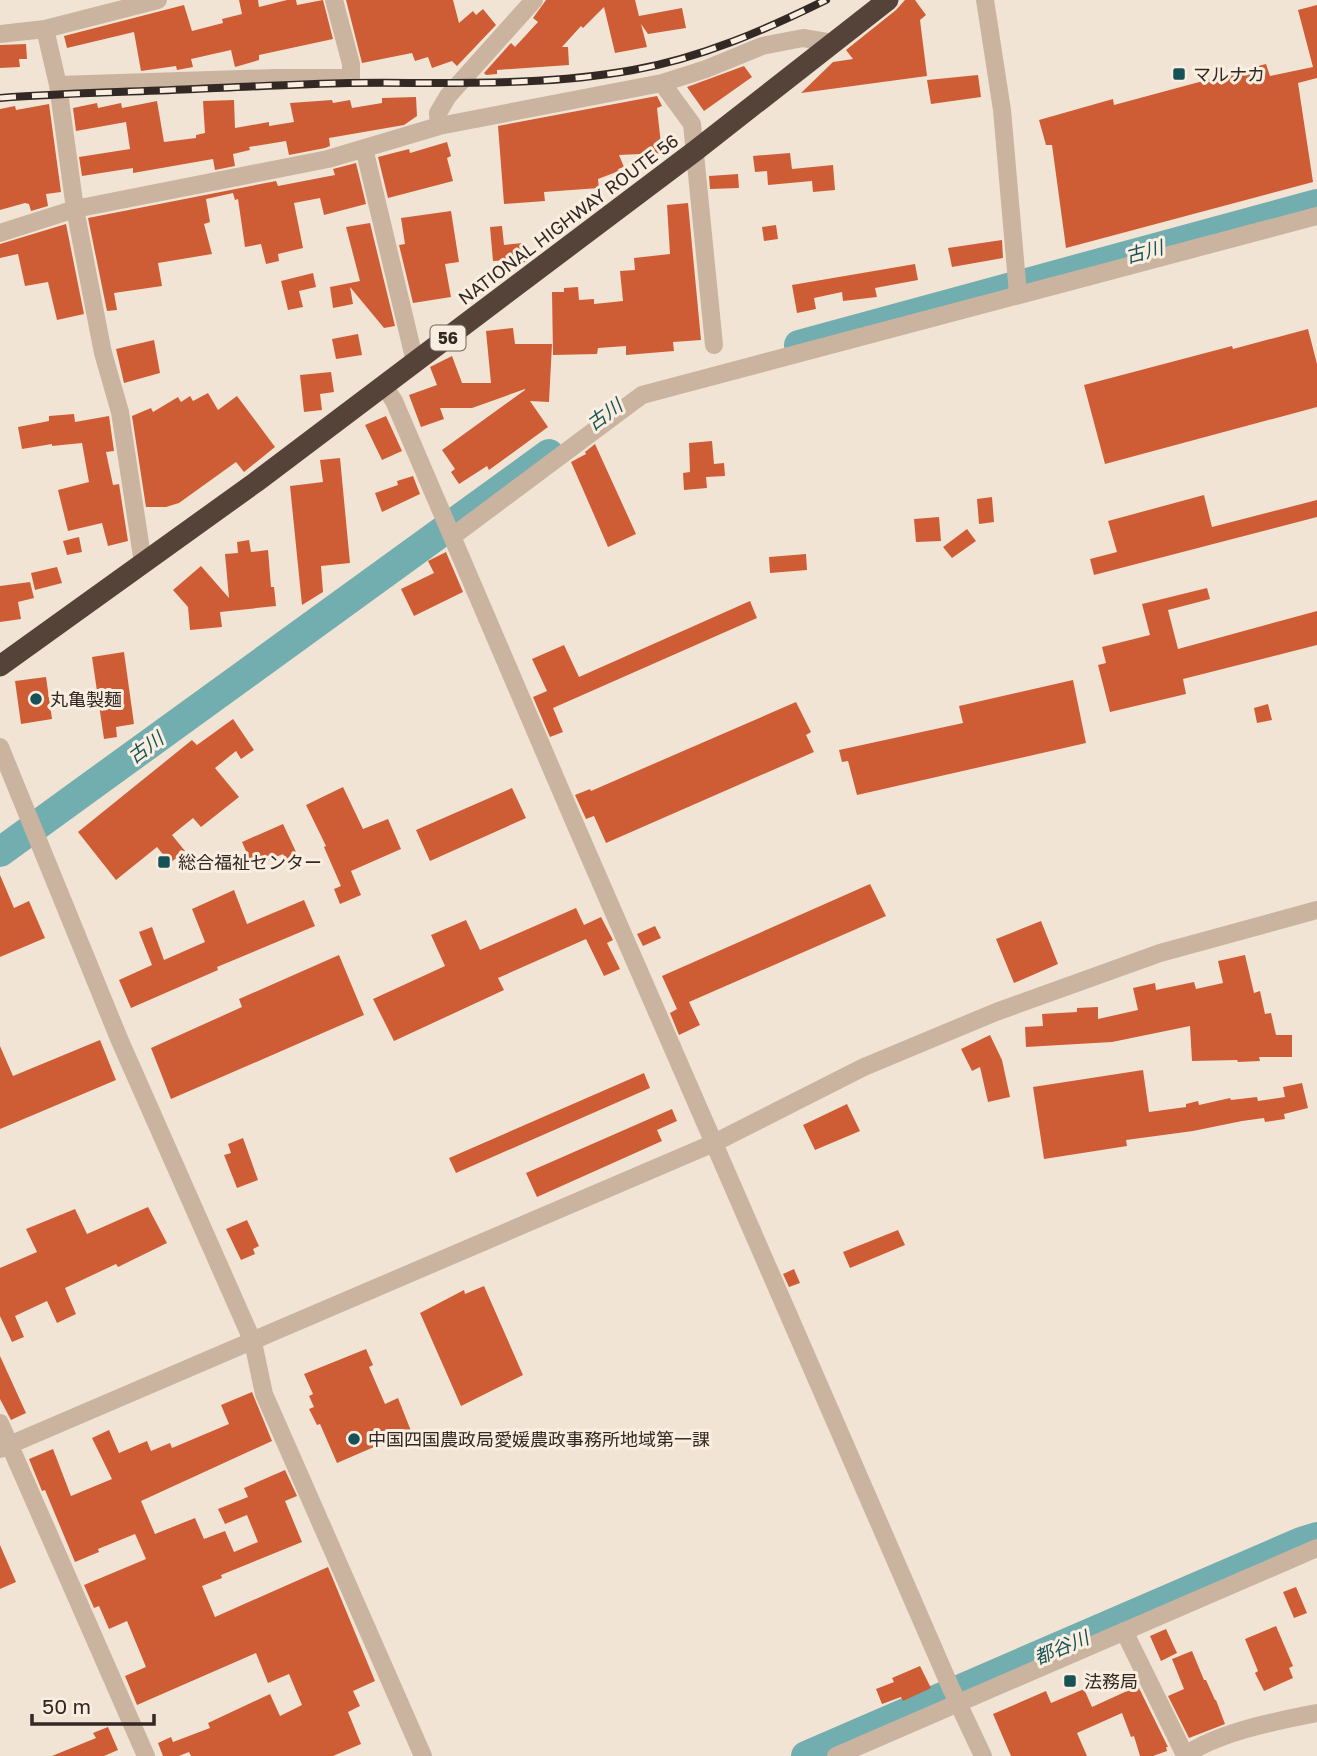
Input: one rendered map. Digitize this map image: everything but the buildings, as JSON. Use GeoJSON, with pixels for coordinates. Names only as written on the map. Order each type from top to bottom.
{"type":"FeatureCollection","features":[{"type":"Feature","properties":{"kind":"highway","name":"NATIONAL HIGHWAY ROUTE 56"},"geometry":{"type":"LineString","coordinates":[[0,666],[384,386],[695,151],[888,0]]}},
{"type":"Feature","properties":{"kind":"street"},"geometry":{"type":"LineString","coordinates":[[0,34],[45,29],[158,0]]}},
{"type":"Feature","properties":{"kind":"street"},"geometry":{"type":"LineString","coordinates":[[58,85],[351,78],[351,64],[334,0]]}},
{"type":"Feature","properties":{"kind":"street"},"geometry":{"type":"LineString","coordinates":[[439,126],[438,113],[448,96],[534,0]]}},
{"type":"Feature","properties":{"kind":"street"},"geometry":{"type":"LineString","coordinates":[[985,0],[1002,110],[1018,284]]}},
{"type":"Feature","properties":{"kind":"street"},"geometry":{"type":"LineString","coordinates":[[45,29],[58,85],[75,209],[103,353],[120,412],[143,563]]}},
{"type":"Feature","properties":{"kind":"street"},"geometry":{"type":"LineString","coordinates":[[0,233],[75,209],[328,159],[439,126],[662,83],[706,69],[762,46],[803,38],[832,43]]}},
{"type":"Feature","properties":{"kind":"street"},"geometry":{"type":"LineString","coordinates":[[662,83],[692,124],[714,345]]}},
{"type":"Feature","properties":{"kind":"street"},"geometry":{"type":"LineString","coordinates":[[364,148],[415,362]]}},
{"type":"Feature","properties":{"kind":"street"},"geometry":{"type":"LineString","coordinates":[[452,534],[642,395],[1018,284],[1317,216]]}},
{"type":"Feature","properties":{"kind":"street"},"geometry":{"type":"LineString","coordinates":[[384,386],[394,401],[714,1143],[983,1756]]}},
{"type":"Feature","properties":{"kind":"street"},"geometry":{"type":"LineString","coordinates":[[0,747],[120,1041],[253,1342],[264,1394],[423,1756]]}},
{"type":"Feature","properties":{"kind":"street"},"geometry":{"type":"LineString","coordinates":[[5,1447],[714,1143],[864,1067],[996,1012],[1160,953],[1317,910]]}},
{"type":"Feature","properties":{"kind":"street"},"geometry":{"type":"LineString","coordinates":[[0,1423],[5,1447],[146,1756]]}},
{"type":"Feature","properties":{"kind":"street"},"geometry":{"type":"LineString","coordinates":[[836,1756],[955,1696],[1124,1631],[1317,1548]]}},
{"type":"Feature","properties":{"kind":"street"},"geometry":{"type":"LineString","coordinates":[[1124,1631],[1185,1755],[1270,1722],[1317,1713]]}},
{"type":"Feature","properties":{"kind":"waterway","name":"古川"},"geometry":{"type":"LineString","coordinates":[[799,345],[1317,204]]}},
{"type":"Feature","properties":{"kind":"waterway","name":"古川"},"geometry":{"type":"LineString","coordinates":[[0,852],[549,454]]}},
{"type":"Feature","properties":{"kind":"waterway","name":"都谷川"},"geometry":{"type":"LineString","coordinates":[[806,1756],[1317,1537]]}},
{"type":"Feature","properties":{"kind":"railway"},"geometry":{"type":"LineString","coordinates":[[0,98],[330,83],[527,81],[598,75],[658,65],[708,50],[780,22],[826,0]]}},
{"type":"Feature","properties":{"kind":"place","name":"マルナカ"},"geometry":{"type":"Point","coordinates":[1179,74]}},
{"type":"Feature","properties":{"kind":"place","name":"丸亀製麺"},"geometry":{"type":"Point","coordinates":[36,699]}},
{"type":"Feature","properties":{"kind":"place","name":"総合福祉センター"},"geometry":{"type":"Point","coordinates":[164,862]}},
{"type":"Feature","properties":{"kind":"place","name":"中国四国農政局愛媛農政事務所地域第一課"},"geometry":{"type":"Point","coordinates":[354,1439]}},
{"type":"Feature","properties":{"kind":"place","name":"法務局"},"geometry":{"type":"Point","coordinates":[1070,1681]}}]}
